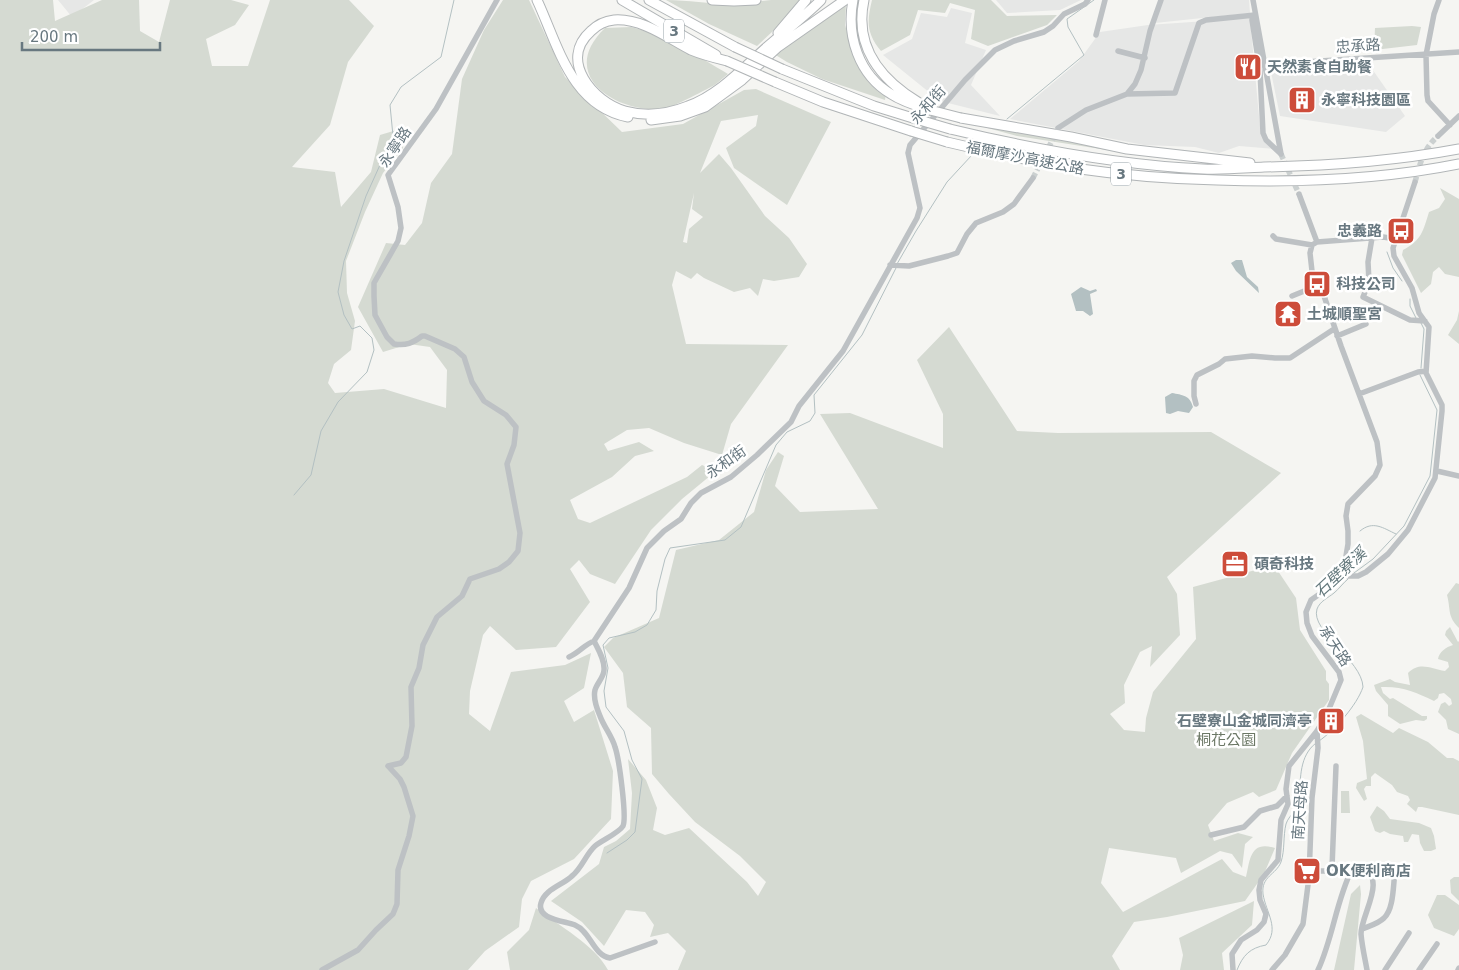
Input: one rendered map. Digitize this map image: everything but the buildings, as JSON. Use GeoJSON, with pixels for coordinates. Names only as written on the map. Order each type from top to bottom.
{"type":"FeatureCollection","features":[{"type":"Feature","properties":{"kind":"highway"},"geometry":{"type":"LineString","coordinates":[[537,0],[562,60],[577,85],[594,101],[621,116],[642,120],[663,119],[692,112],[705,106],[742,80],[821,0]]}},
{"type":"Feature","properties":{"kind":"highway","name":"福爾摩沙高速公路"},"geometry":{"type":"LineString","coordinates":[[622,0],[728,61],[823,102],[911,132],[1010,156],[1074,168],[1154,177],[1257,182],[1328,180],[1386,175],[1459,164]]}},
{"type":"Feature","properties":{"kind":"highway","name":"福爾摩沙高速公路"},"geometry":{"type":"LineString","coordinates":[[649,0],[735,47],[782,69],[874,106],[1012,144],[1156,165],[1204,169],[1283,167],[1384,160],[1459,149]]}},
{"type":"Feature","properties":{"kind":"highway"},"geometry":{"type":"LineString","coordinates":[[712,0],[752,1]]}},
{"type":"Feature","properties":{"kind":"highway"},"geometry":{"type":"LineString","coordinates":[[774,46],[806,0]]}},
{"type":"Feature","properties":{"kind":"highway"},"geometry":{"type":"LineString","coordinates":[[728,61],[712,58],[692,50],[650,28],[616,20],[605,22],[586,35],[578,56],[579,68],[583,79],[599,98],[624,111],[656,114],[690,105],[714,92],[774,46],[826,0]]}},
{"type":"Feature","properties":{"kind":"highway"},"geometry":{"type":"LineString","coordinates":[[774,46],[845,0]]}},
{"type":"Feature","properties":{"kind":"highway"},"geometry":{"type":"LineString","coordinates":[[853,0],[851,24],[857,54],[865,70],[876,83],[890,94],[905,101],[961,118],[1071,137],[1126,149],[1283,167]]}},
{"type":"Feature","properties":{"kind":"highway"},"geometry":{"type":"LineString","coordinates":[[864,0],[862,28],[866,46],[874,63],[895,86],[930,110]]}},
{"type":"Feature","properties":{"kind":"street","name":"永寧路"},"geometry":{"type":"LineString","coordinates":[[322,970],[358,950],[393,914],[397,904],[398,870],[413,816],[400,779],[388,766],[401,763],[406,757],[412,726],[411,687],[419,668],[423,645],[432,625],[437,617],[462,596],[470,579],[500,569],[518,551],[520,544],[520,533],[508,464],[514,445],[516,428],[506,415],[484,401],[472,382],[464,357],[455,349],[425,336],[404,346],[394,344],[387,337],[375,315],[374,296],[374,284],[398,241],[402,228],[388,175],[436,109],[497,0]]}},
{"type":"Feature","properties":{"kind":"street","name":"永和街"},"geometry":{"type":"LineString","coordinates":[[594,641],[629,588],[647,548],[664,531],[681,519],[691,502],[701,493],[731,477],[758,455],[790,422],[800,406],[843,351],[895,265],[917,218],[920,208],[908,153],[910,145],[965,80],[995,50],[1014,41],[1044,32],[1053,26],[1064,14],[1085,4],[1088,0]]}},
{"type":"Feature","properties":{"kind":"street"},"geometry":{"type":"LineString","coordinates":[[1096,36],[1105,0]]}},
{"type":"Feature","properties":{"kind":"street"},"geometry":{"type":"LineString","coordinates":[[1127,94],[1135,84],[1161,0]]}},
{"type":"Feature","properties":{"kind":"street"},"geometry":{"type":"LineString","coordinates":[[1253,0],[1261,65],[1263,133],[1266,140],[1282,154],[1261,65]]}},
{"type":"Feature","properties":{"kind":"street"},"geometry":{"type":"LineString","coordinates":[[1439,0],[1434,14],[1426,55],[1428,101],[1450,125]]}},
{"type":"Feature","properties":{"kind":"street"},"geometry":{"type":"LineString","coordinates":[[1058,128],[1086,110],[1127,94],[1175,92],[1200,23],[1206,20],[1255,16]]}},
{"type":"Feature","properties":{"kind":"street"},"geometry":{"type":"LineString","coordinates":[[1118,51],[1144,58]]}},
{"type":"Feature","properties":{"kind":"street","name":"忠承路"},"geometry":{"type":"LineString","coordinates":[[1261,65],[1459,52]]}},
{"type":"Feature","properties":{"kind":"street"},"geometry":{"type":"LineString","coordinates":[[1438,136],[1459,116]]}},
{"type":"Feature","properties":{"kind":"street"},"geometry":{"type":"LineString","coordinates":[[1262,122],[1269,138],[1273,139],[1277,132]]}},
{"type":"Feature","properties":{"kind":"street"},"geometry":{"type":"LineString","coordinates":[[1270,143],[1278,141]]}},
{"type":"Feature","properties":{"kind":"street"},"geometry":{"type":"LineString","coordinates":[[895,265],[909,266],[957,253],[967,234],[976,223],[1003,212],[1014,204],[1033,178]]}},
{"type":"Feature","properties":{"kind":"street"},"geometry":{"type":"LineString","coordinates":[[1415,182],[1393,248],[1394,256],[1412,288],[1421,321]]}},
{"type":"Feature","properties":{"kind":"street","name":"承天路"},"geometry":{"type":"LineString","coordinates":[[1233,970],[1232,954],[1241,940],[1257,930],[1264,922],[1266,914],[1260,900],[1259,890],[1261,880],[1278,860],[1281,820],[1288,804],[1286,789],[1289,766],[1317,733],[1339,686],[1341,677],[1312,636],[1307,624],[1306,612],[1311,600],[1324,591],[1344,568],[1348,531],[1346,516],[1348,504],[1376,476],[1380,465],[1377,442],[1319,285],[1312,272],[1310,252],[1315,244],[1299,194]]}},
{"type":"Feature","properties":{"kind":"street"},"geometry":{"type":"LineString","coordinates":[[1273,236],[1276,239],[1315,244],[1372,238],[1396,239]]}},
{"type":"Feature","properties":{"kind":"street"},"geometry":{"type":"LineString","coordinates":[[1340,574],[1358,576],[1384,558],[1408,530],[1426,497],[1436,471],[1442,405],[1422,371],[1430,332],[1429,326],[1363,297],[1369,282],[1368,262],[1372,238]]}},
{"type":"Feature","properties":{"kind":"street"},"geometry":{"type":"LineString","coordinates":[[1292,296],[1319,285]]}},
{"type":"Feature","properties":{"kind":"street"},"geometry":{"type":"LineString","coordinates":[[1337,336],[1366,324]]}},
{"type":"Feature","properties":{"kind":"street"},"geometry":{"type":"LineString","coordinates":[[1196,404],[1194,381],[1197,375],[1219,364],[1225,358],[1252,356],[1290,358],[1334,329]]}},
{"type":"Feature","properties":{"kind":"street"},"geometry":{"type":"LineString","coordinates":[[1359,394],[1422,371]]}},
{"type":"Feature","properties":{"kind":"street"},"geometry":{"type":"LineString","coordinates":[[1436,471],[1459,476]]}},
{"type":"Feature","properties":{"kind":"street"},"geometry":{"type":"LineString","coordinates":[[569,657],[576,654],[588,643],[594,641],[602,659],[604,670],[595,690],[595,698],[600,717],[615,745],[621,780],[624,822],[618,831],[594,847],[573,876],[549,893],[541,903],[540,908],[555,921],[575,925],[584,930],[599,953],[610,958],[655,942]]}},
{"type":"Feature","properties":{"kind":"street","name":"南天母路"},"geometry":{"type":"LineString","coordinates":[[1272,970],[1285,955],[1303,924],[1310,871],[1312,798],[1318,748],[1317,733]]}},
{"type":"Feature","properties":{"kind":"street"},"geometry":{"type":"LineString","coordinates":[[1310,871],[1328,871],[1332,868],[1336,766]]}},
{"type":"Feature","properties":{"kind":"street"},"geometry":{"type":"LineString","coordinates":[[1211,835],[1244,827],[1260,811],[1276,806],[1287,796]]}},
{"type":"Feature","properties":{"kind":"street"},"geometry":{"type":"LineString","coordinates":[[1318,970],[1349,874],[1352,869],[1360,866],[1370,872],[1374,882],[1361,933],[1367,970]]}},
{"type":"Feature","properties":{"kind":"street"},"geometry":{"type":"LineString","coordinates":[[1362,929],[1385,918],[1390,906],[1395,872],[1399,868]]}},
{"type":"Feature","properties":{"kind":"street"},"geometry":{"type":"LineString","coordinates":[[1385,970],[1409,933]]}},
{"type":"Feature","properties":{"kind":"street"},"geometry":{"type":"LineString","coordinates":[[1419,970],[1437,944]]}},
{"type":"Feature","properties":{"kind":"shaded area"},"geometry":{"type":"Polygon","coordinates":[[[58,0],[94,0],[72,17],[58,0]]]}},
{"type":"Feature","properties":{"kind":"shaded area"},"geometry":{"type":"Polygon","coordinates":[[[996,0],[1081,0],[1060,10],[1007,13],[996,0]]]}},
{"type":"Feature","properties":{"kind":"shaded area"},"geometry":{"type":"Polygon","coordinates":[[[1163,0],[1249,0],[1250,13],[1155,23],[1163,0]]]}},
{"type":"Feature","properties":{"kind":"shaded area"},"geometry":{"type":"Polygon","coordinates":[[[951,8],[972,13],[965,43],[986,50],[971,85],[1000,116],[940,101],[883,55],[912,39],[921,13],[947,17],[951,8]]]}},
{"type":"Feature","properties":{"kind":"shaded area"},"geometry":{"type":"Polygon","coordinates":[[[1250,18],[1260,127],[1275,149],[1239,146],[1219,153],[1195,147],[1144,145],[1010,119],[1079,61],[1100,32],[1148,25],[1250,18]]]}},
{"type":"Feature","properties":{"kind":"shaded area"},"geometry":{"type":"Polygon","coordinates":[[[1370,66],[1405,116],[1386,132],[1280,116],[1271,72],[1370,66]]]}},
{"type":"Feature","properties":{"kind":"shaded area"},"geometry":{"type":"Polygon","coordinates":[[[1236,260],[1242,260],[1247,277],[1258,287],[1259,293],[1236,271],[1231,263],[1236,260]]]}},
{"type":"Feature","properties":{"kind":"shaded area"},"geometry":{"type":"Polygon","coordinates":[[[1081,287],[1090,291],[1096,289],[1097,291],[1090,294],[1093,314],[1090,316],[1083,311],[1076,311],[1071,294],[1081,287]]]}},
{"type":"Feature","properties":{"kind":"shaded area"},"geometry":{"type":"Polygon","coordinates":[[[1172,393],[1185,396],[1190,400],[1193,407],[1189,413],[1178,411],[1170,414],[1166,413],[1165,397],[1172,393]]]}},
{"type":"Feature","properties":{"kind":"green space"},"geometry":{"type":"Polygon","coordinates":[[[0,0],[53,0],[55,21],[102,0],[139,0],[140,31],[159,42],[170,0],[231,0],[249,5],[235,25],[206,39],[212,66],[248,66],[270,0],[349,0],[374,26],[348,62],[330,125],[292,167],[335,172],[341,207],[371,172],[380,135],[400,129],[403,148],[383,173],[346,261],[347,293],[355,321],[351,350],[334,364],[328,383],[335,393],[384,389],[446,408],[447,370],[430,347],[409,344],[383,352],[358,307],[386,243],[405,245],[422,223],[431,183],[452,154],[462,79],[484,30],[503,0],[529,0],[565,77],[622,132],[683,124],[744,90],[756,89],[831,122],[787,205],[734,168],[726,148],[756,126],[758,115],[721,121],[700,173],[719,154],[765,216],[789,238],[807,264],[799,277],[774,281],[763,279],[758,296],[750,288],[734,292],[697,273],[691,279],[676,271],[672,285],[686,344],[788,345],[731,424],[722,455],[684,443],[649,428],[627,430],[604,444],[608,451],[639,442],[654,451],[635,456],[612,477],[570,500],[578,519],[590,523],[687,477],[702,465],[716,471],[682,499],[651,530],[615,584],[590,574],[579,560],[570,569],[590,602],[556,647],[516,650],[490,626],[483,635],[470,691],[469,714],[490,731],[511,672],[565,665],[591,653],[584,688],[564,701],[574,722],[594,710],[613,771],[611,819],[574,859],[531,881],[522,899],[519,927],[485,951],[468,970],[0,970],[0,0]],[[694,193],[683,242],[687,243],[689,229],[703,217],[692,209],[694,193]]]}},
{"type":"Feature","properties":{"kind":"green space"},"geometry":{"type":"Polygon","coordinates":[[[666,0],[742,4],[771,0],[802,0],[786,19],[757,46],[709,24],[666,0]]]}},
{"type":"Feature","properties":{"kind":"green space"},"geometry":{"type":"Polygon","coordinates":[[[872,0],[991,0],[1007,16],[1057,15],[1047,25],[988,46],[971,39],[975,10],[950,3],[945,13],[918,10],[910,35],[881,51],[876,45],[869,27],[872,0]]]}},
{"type":"Feature","properties":{"kind":"green space"},"geometry":{"type":"Polygon","coordinates":[[[846,3],[845,25],[853,53],[886,93],[885,100],[822,79],[774,54],[846,3]]]}},
{"type":"Feature","properties":{"kind":"green space"},"geometry":{"type":"Polygon","coordinates":[[[631,27],[669,41],[728,74],[716,84],[665,109],[646,109],[628,105],[612,98],[598,88],[590,76],[587,61],[592,45],[605,28],[631,27]]]}},
{"type":"Feature","properties":{"kind":"green space"},"geometry":{"type":"Polygon","coordinates":[[[1421,27],[1417,45],[1374,50],[1375,28],[1421,27]]]}},
{"type":"Feature","properties":{"kind":"green space"},"geometry":{"type":"Polygon","coordinates":[[[947,117],[1063,139],[1120,152],[1017,136],[947,117]]]}},
{"type":"Feature","properties":{"kind":"green space"},"geometry":{"type":"Polygon","coordinates":[[[1440,188],[1459,199],[1459,277],[1445,274],[1439,267],[1433,272],[1431,284],[1421,293],[1402,255],[1403,250],[1418,239],[1429,212],[1439,208],[1445,199],[1440,188]]]}},
{"type":"Feature","properties":{"kind":"green space"},"geometry":{"type":"Polygon","coordinates":[[[1459,311],[1459,344],[1448,335],[1457,320],[1459,311]]]}},
{"type":"Feature","properties":{"kind":"green space","name":"桐花公園"},"geometry":{"type":"Polygon","coordinates":[[[949,327],[1017,431],[1058,433],[1211,432],[1281,473],[1167,577],[1177,594],[1180,635],[1150,667],[1152,646],[1140,652],[1124,685],[1125,703],[1110,714],[1124,730],[1145,732],[1146,718],[1153,692],[1196,639],[1193,587],[1274,565],[1296,598],[1300,630],[1326,671],[1326,680],[1329,684],[1329,700],[1292,753],[1276,790],[1259,797],[1253,792],[1227,803],[1208,825],[1214,841],[1238,833],[1253,837],[1245,844],[1242,868],[1232,854],[1220,851],[1181,873],[1176,858],[1109,848],[1101,883],[1123,912],[1222,859],[1233,872],[1246,877],[1250,858],[1256,849],[1267,846],[1275,848],[1264,874],[1245,901],[1134,922],[1112,956],[1120,970],[678,970],[686,951],[668,933],[650,937],[654,925],[645,912],[626,910],[604,946],[582,922],[551,901],[599,864],[604,847],[616,841],[630,829],[632,793],[628,759],[646,780],[657,808],[653,830],[665,835],[689,828],[747,882],[758,896],[766,882],[740,856],[695,822],[652,774],[651,728],[627,707],[623,673],[604,647],[613,638],[659,618],[676,550],[719,540],[754,512],[766,470],[778,452],[784,456],[775,486],[800,512],[878,509],[820,414],[850,413],[943,448],[943,414],[917,360],[949,327]]]}},
{"type":"Feature","properties":{"kind":"green space"},"geometry":{"type":"Polygon","coordinates":[[[1456,583],[1459,584],[1459,628],[1451,616],[1447,595],[1456,583]]]}},
{"type":"Feature","properties":{"kind":"green space"},"geometry":{"type":"Polygon","coordinates":[[[1450,627],[1459,641],[1459,734],[1448,729],[1446,720],[1438,712],[1441,704],[1445,702],[1449,706],[1452,704],[1451,699],[1444,693],[1439,694],[1438,698],[1434,701],[1409,690],[1381,687],[1383,693],[1390,699],[1393,698],[1422,716],[1427,716],[1427,719],[1424,721],[1416,720],[1400,724],[1388,716],[1388,705],[1376,691],[1374,685],[1390,679],[1410,685],[1408,673],[1417,667],[1445,671],[1449,667],[1448,662],[1438,659],[1443,650],[1453,645],[1445,635],[1450,627]]]}},
{"type":"Feature","properties":{"kind":"green space"},"geometry":{"type":"Polygon","coordinates":[[[1361,714],[1393,733],[1399,728],[1428,742],[1447,758],[1459,761],[1459,815],[1422,807],[1418,807],[1416,812],[1407,804],[1410,800],[1408,796],[1397,792],[1392,785],[1375,773],[1371,777],[1371,786],[1366,786],[1364,789],[1367,799],[1364,801],[1356,788],[1357,783],[1367,779],[1363,741],[1356,717],[1361,714]]]}},
{"type":"Feature","properties":{"kind":"green space"},"geometry":{"type":"Polygon","coordinates":[[[1341,791],[1349,791],[1350,813],[1341,813],[1341,791]]]}},
{"type":"Feature","properties":{"kind":"green space"},"geometry":{"type":"Polygon","coordinates":[[[1377,806],[1390,819],[1419,823],[1431,828],[1436,849],[1424,851],[1419,835],[1412,834],[1408,842],[1404,842],[1403,836],[1384,831],[1380,833],[1375,831],[1370,817],[1377,806]]]}},
{"type":"Feature","properties":{"kind":"green space"},"geometry":{"type":"Polygon","coordinates":[[[1454,877],[1459,877],[1459,901],[1451,893],[1450,880],[1454,877]]]}},
{"type":"Feature","properties":{"kind":"green space"},"geometry":{"type":"Polygon","coordinates":[[[1360,885],[1361,894],[1354,970],[1334,970],[1351,894],[1360,885]]]}},
{"type":"Feature","properties":{"kind":"green space"},"geometry":{"type":"Polygon","coordinates":[[[1437,895],[1445,895],[1459,905],[1459,929],[1454,936],[1434,928],[1428,915],[1437,895]]]}},
{"type":"Feature","properties":{"kind":"green space"},"geometry":{"type":"Polygon","coordinates":[[[1254,901],[1252,925],[1222,953],[1224,970],[1180,970],[1183,955],[1179,938],[1254,901]]]}},
{"type":"Feature","properties":{"kind":"green space"},"geometry":{"type":"Polygon","coordinates":[[[536,908],[586,944],[608,970],[510,970],[507,952],[529,930],[536,908]]]}},
{"type":"Feature","properties":{"kind":"waterway"},"geometry":{"type":"LineString","coordinates":[[294,495],[311,475],[321,431],[338,402],[367,372],[374,350],[372,338],[360,326],[352,329],[344,315],[338,292],[344,261],[366,196],[393,136],[390,105],[401,87],[441,57],[454,0]]}},
{"type":"Feature","properties":{"kind":"waterway"},"geometry":{"type":"LineString","coordinates":[[1007,119],[1084,55],[1068,27],[1067,19],[1094,0]]}},
{"type":"Feature","properties":{"kind":"waterway"},"geometry":{"type":"LineString","coordinates":[[897,264],[947,182],[972,155]]}},
{"type":"Feature","properties":{"kind":"waterway","name":"石壁寮溪"},"geometry":{"type":"LineString","coordinates":[[1387,252],[1393,268],[1402,281]]}},
{"type":"Feature","properties":{"kind":"waterway"},"geometry":{"type":"LineString","coordinates":[[607,853],[627,840],[635,832],[642,779],[632,760],[624,731],[606,707],[604,691],[608,668],[603,645],[609,638],[635,632],[647,625],[656,610],[657,591],[665,559],[670,548],[725,540],[741,527],[776,445],[787,432],[810,421],[815,413],[814,395],[862,335],[896,268]]}},
{"type":"Feature","properties":{"kind":"waterway","name":"石壁寮溪"},"geometry":{"type":"LineString","coordinates":[[1410,299],[1410,306],[1416,318]]}},
{"type":"Feature","properties":{"kind":"waterway","name":"石壁寮溪"},"geometry":{"type":"LineString","coordinates":[[1421,323],[1424,329],[1421,368]]}},
{"type":"Feature","properties":{"kind":"waterway","name":"石壁寮溪"},"geometry":{"type":"LineString","coordinates":[[1354,573],[1373,559],[1404,526],[1430,476],[1437,410],[1420,375]]}},
{"type":"Feature","properties":{"kind":"waterway"},"geometry":{"type":"LineString","coordinates":[[1360,531],[1369,526],[1378,526],[1396,534]]}},
{"type":"Feature","properties":{"kind":"waterway","name":"石壁寮溪"},"geometry":{"type":"LineString","coordinates":[[1319,741],[1345,717],[1363,687],[1354,667],[1321,627],[1317,618],[1317,609],[1320,604],[1348,579]]}},
{"type":"Feature","properties":{"kind":"waterway","name":"石壁寮溪"},"geometry":{"type":"LineString","coordinates":[[1237,970],[1248,953],[1266,945],[1270,939],[1272,926],[1263,894],[1264,883],[1281,862],[1286,824],[1298,803],[1301,775],[1306,754],[1316,743]]}},
{"type":"Feature","properties":{"kind":"tunnel"},"geometry":{"type":"LineString","coordinates":[[1033,178],[1056,133]]}},
{"type":"Feature","properties":{"kind":"tunnel"},"geometry":{"type":"LineString","coordinates":[[1415,182],[1425,152],[1438,136]]}},
{"type":"Feature","properties":{"kind":"tunnel"},"geometry":{"type":"LineString","coordinates":[[1281,154],[1299,194]]}},
{"type":"Feature","properties":{"kind":"place","name":"天然素食自助餐"},"geometry":{"type":"Point","coordinates":[1248,67]}},
{"type":"Feature","properties":{"kind":"place","name":"永寧科技園區"},"geometry":{"type":"Point","coordinates":[1302,100]}},
{"type":"Feature","properties":{"kind":"place","name":"忠義路"},"geometry":{"type":"Point","coordinates":[1401,231]}},
{"type":"Feature","properties":{"kind":"place","name":"科技公司"},"geometry":{"type":"Point","coordinates":[1317,284]}},
{"type":"Feature","properties":{"kind":"place","name":"土城順聖宮"},"geometry":{"type":"Point","coordinates":[1288,314]}},
{"type":"Feature","properties":{"kind":"place","name":"碩奇科技"},"geometry":{"type":"Point","coordinates":[1235,564]}},
{"type":"Feature","properties":{"kind":"place","name":"石壁寮山金城同濟亭"},"geometry":{"type":"Point","coordinates":[1331,721]}},
{"type":"Feature","properties":{"kind":"place","name":"OK便利商店"},"geometry":{"type":"Point","coordinates":[1307,871]}}]}
